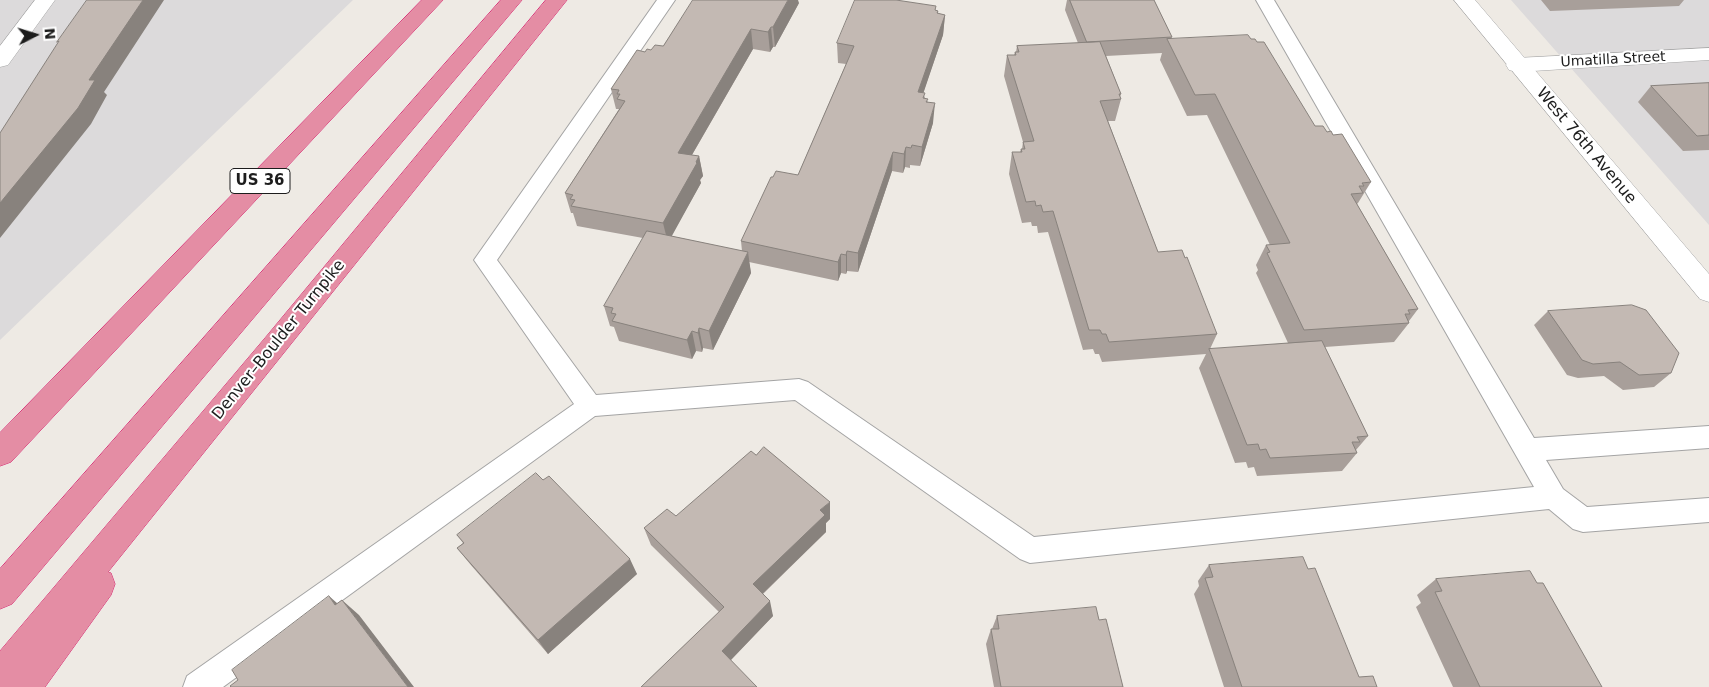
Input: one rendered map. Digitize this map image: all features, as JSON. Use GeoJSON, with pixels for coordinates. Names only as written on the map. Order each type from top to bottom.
{"type":"FeatureCollection","features":[{"type":"Feature","properties":{"kind":"highway","name":"US 36"},"geometry":{"type":"LineString","coordinates":[[0,453],[433,0]]}},
{"type":"Feature","properties":{"kind":"highway"},"geometry":{"type":"LineString","coordinates":[[0,593],[512,0]]}},
{"type":"Feature","properties":{"kind":"highway","name":"Denver–Boulder Turnpike"},"geometry":{"type":"LineString","coordinates":[[0,678],[275,346],[557,0]]}},
{"type":"Feature","properties":{"kind":"highway"},"geometry":{"type":"LineString","coordinates":[[24,687],[275,346]]}},
{"type":"Feature","properties":{"kind":"highway"},"geometry":{"type":"LineString","coordinates":[[0,443],[86,362]]}},
{"type":"Feature","properties":{"kind":"street"},"geometry":{"type":"LineString","coordinates":[[0,60],[45,0]]}},
{"type":"Feature","properties":{"kind":"street","name":"West 76th Avenue"},"geometry":{"type":"LineString","coordinates":[[1464,0],[1709,292]]}},
{"type":"Feature","properties":{"kind":"street","name":"Umatilla Street"},"geometry":{"type":"LineString","coordinates":[[1517,65],[1709,54]]}},
{"type":"Feature","properties":{"kind":"lane"},"geometry":{"type":"LineString","coordinates":[[590,406],[485,260],[666,0]]}},
{"type":"Feature","properties":{"kind":"lane"},"geometry":{"type":"LineString","coordinates":[[1265,0],[1554,496],[1583,520],[1709,510]]}},
{"type":"Feature","properties":{"kind":"lane"},"geometry":{"type":"LineString","coordinates":[[198,687],[590,406],[799,389],[1030,550],[1554,496]]}},
{"type":"Feature","properties":{"kind":"lane"},"geometry":{"type":"LineString","coordinates":[[1527,450],[1709,437]]}},
{"type":"Feature","properties":{"kind":"shaded area"},"geometry":{"type":"Polygon","coordinates":[[[0,0],[353,0],[0,340],[0,0]]]}},
{"type":"Feature","properties":{"kind":"shaded area"},"geometry":{"type":"Polygon","coordinates":[[[1511,0],[1709,0],[1709,225],[1511,0]]]}},
{"type":"Feature","properties":{"kind":"building"},"geometry":{"type":"Polygon","coordinates":[[[87,0],[143,0],[89,80],[95,80],[78,108],[0,203],[0,133],[59,41],[57,42],[87,0]]]}},
{"type":"Feature","properties":{"kind":"building"},"geometry":{"type":"Polygon","coordinates":[[[693,0],[788,0],[773,27],[768,32],[751,29],[678,153],[699,156],[697,163],[663,223],[571,206],[575,200],[570,199],[573,195],[565,193],[625,101],[617,99],[620,94],[617,94],[619,90],[611,89],[637,50],[645,52],[647,49],[651,50],[655,45],[663,46],[693,0]]]}},
{"type":"Feature","properties":{"kind":"building"},"geometry":{"type":"Polygon","coordinates":[[[855,0],[896,0],[936,6],[935,10],[938,11],[937,13],[945,15],[918,92],[925,93],[923,98],[928,99],[926,102],[935,103],[922,147],[912,145],[911,148],[906,147],[904,154],[893,152],[858,253],[847,251],[846,255],[841,254],[838,262],[741,241],[771,177],[773,177],[776,171],[798,175],[854,46],[837,43],[855,0]]]}},
{"type":"Feature","properties":{"kind":"building"},"geometry":{"type":"Polygon","coordinates":[[[1070,0],[1154,0],[1172,37],[1087,42],[1070,0]]]}},
{"type":"Feature","properties":{"kind":"building"},"geometry":{"type":"Polygon","coordinates":[[[1248,35],[1257,42],[1264,42],[1315,126],[1323,126],[1327,132],[1331,131],[1333,135],[1342,134],[1371,182],[1362,183],[1364,186],[1359,186],[1363,193],[1351,194],[1418,309],[1408,310],[1410,314],[1405,314],[1409,323],[1304,330],[1267,253],[1270,252],[1266,245],[1290,243],[1215,94],[1195,95],[1167,39],[1248,35]]]}},
{"type":"Feature","properties":{"kind":"building"},"geometry":{"type":"Polygon","coordinates":[[[1100,42],[1121,94],[1119,94],[1121,99],[1100,101],[1158,252],[1182,250],[1185,258],[1187,257],[1217,334],[1109,342],[1106,334],[1102,334],[1100,330],[1089,330],[1053,211],[1043,212],[1041,205],[1036,206],[1035,201],[1026,202],[1012,152],[1022,152],[1021,149],[1025,149],[1023,142],[1034,141],[1007,55],[1016,55],[1015,52],[1019,52],[1017,46],[1100,42]]]}},
{"type":"Feature","properties":{"kind":"building"},"geometry":{"type":"Polygon","coordinates":[[[1709,83],[1709,135],[1697,136],[1651,86],[1709,83]]]}},
{"type":"Feature","properties":{"kind":"building"},"geometry":{"type":"Polygon","coordinates":[[[647,231],[748,252],[709,331],[699,328],[698,333],[692,331],[687,340],[612,321],[616,314],[611,313],[613,308],[604,306],[647,231]]]}},
{"type":"Feature","properties":{"kind":"building"},"geometry":{"type":"Polygon","coordinates":[[[1632,305],[1646,310],[1679,353],[1671,373],[1639,375],[1620,362],[1593,364],[1582,360],[1548,311],[1632,305]]]}},
{"type":"Feature","properties":{"kind":"building"},"geometry":{"type":"Polygon","coordinates":[[[1322,341],[1368,436],[1357,437],[1360,442],[1352,442],[1357,453],[1270,458],[1266,449],[1260,450],[1258,444],[1247,445],[1209,349],[1322,341]]]}},
{"type":"Feature","properties":{"kind":"building"},"geometry":{"type":"Polygon","coordinates":[[[764,447],[830,502],[820,510],[825,515],[753,584],[770,601],[722,651],[757,687],[641,687],[724,607],[644,528],[667,509],[676,516],[751,451],[756,455],[764,447]]]}},
{"type":"Feature","properties":{"kind":"building"},"geometry":{"type":"Polygon","coordinates":[[[536,473],[543,480],[549,476],[630,559],[538,640],[457,548],[464,543],[457,535],[536,473]]]}},
{"type":"Feature","properties":{"kind":"building"},"geometry":{"type":"Polygon","coordinates":[[[1303,557],[1308,569],[1315,568],[1359,677],[1373,676],[1377,687],[1242,687],[1205,578],[1213,577],[1209,565],[1303,557]]]}},
{"type":"Feature","properties":{"kind":"building"},"geometry":{"type":"Polygon","coordinates":[[[1530,571],[1537,583],[1543,583],[1602,687],[1480,687],[1435,592],[1442,591],[1436,579],[1530,571]]]}},
{"type":"Feature","properties":{"kind":"building"},"geometry":{"type":"Polygon","coordinates":[[[329,596],[335,605],[342,600],[408,687],[230,686],[238,680],[232,670],[329,596]]]}},
{"type":"Feature","properties":{"kind":"building"},"geometry":{"type":"Polygon","coordinates":[[[1096,607],[1099,620],[1106,619],[1123,687],[1001,687],[991,629],[999,629],[997,616],[1096,607]]]}}]}
